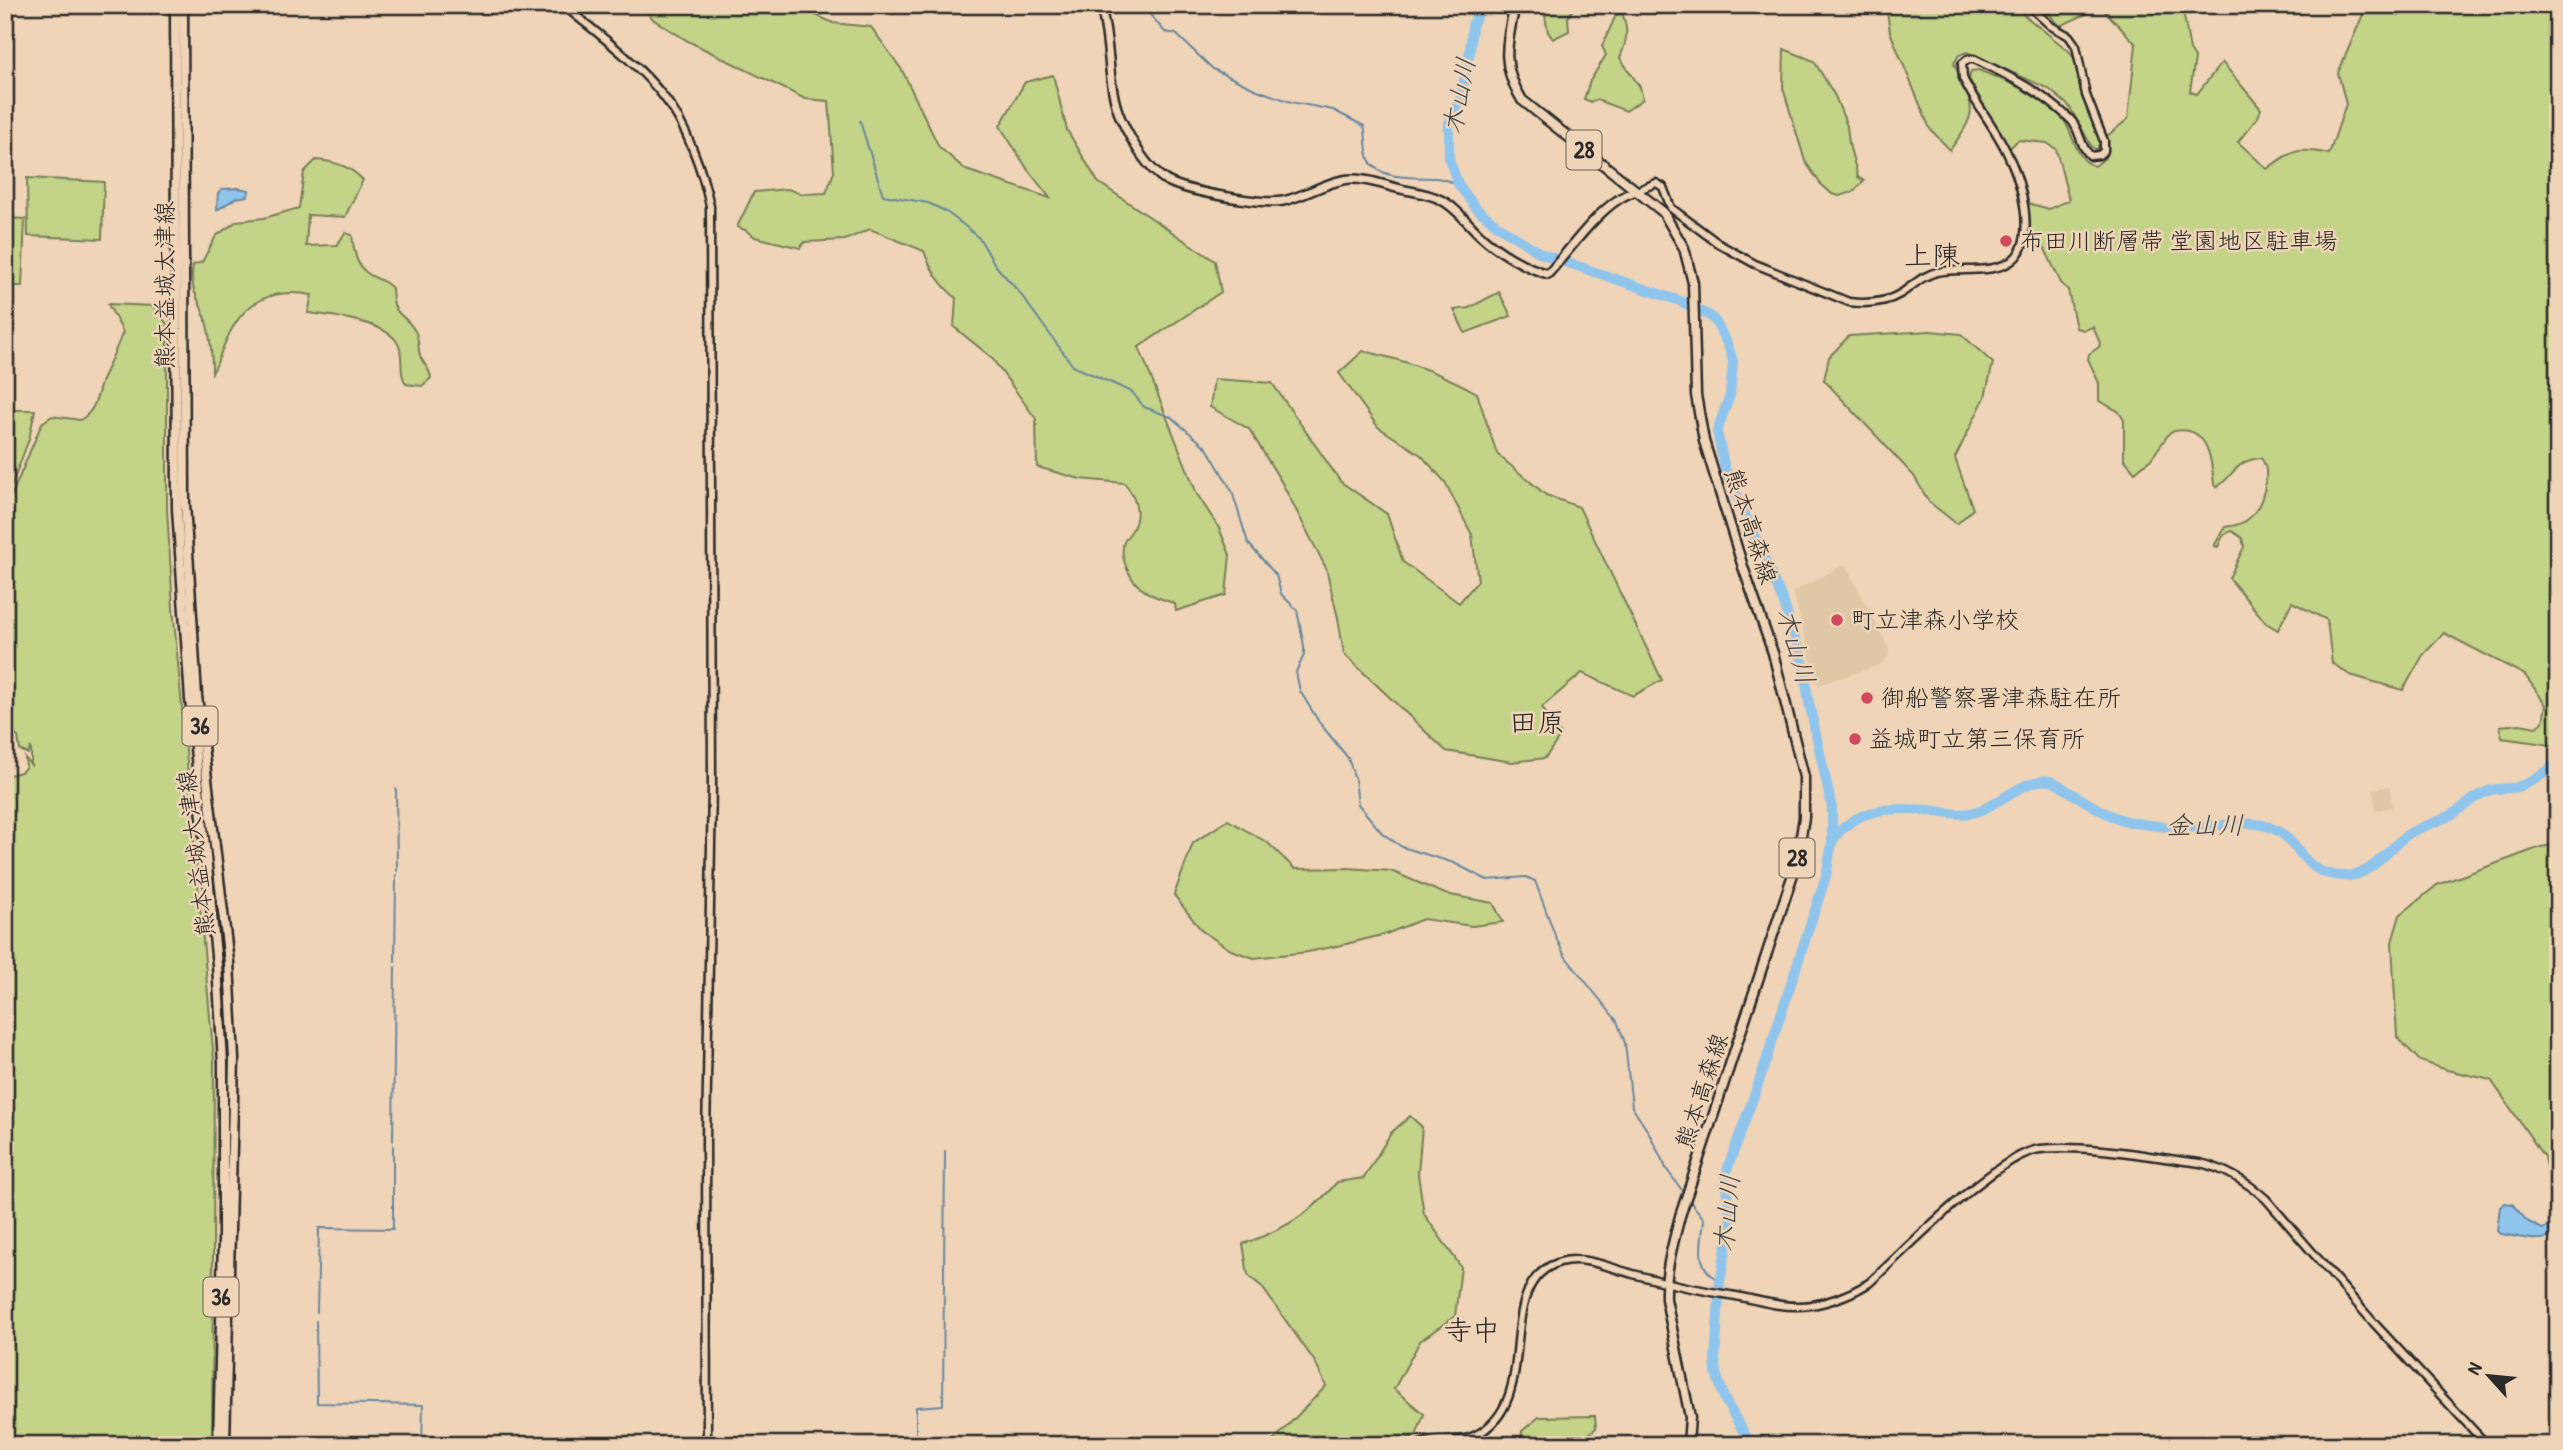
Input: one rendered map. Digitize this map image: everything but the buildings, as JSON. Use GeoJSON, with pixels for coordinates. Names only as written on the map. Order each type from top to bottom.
{"type":"FeatureCollection","features":[{"type":"Feature","properties":{"kind":"main road","name":"熊本益城大津線"},"geometry":{"type":"LineString","coordinates":[[175,5],[177,509],[190,699],[223,1063],[223,1240],[218,1445]]}},
{"type":"Feature","properties":{"kind":"main road","name":"熊本益城大津線"},"geometry":{"type":"LineString","coordinates":[[183,5],[185,504],[197,696],[229,962],[234,1059],[225,1445]]}},
{"type":"Feature","properties":{"kind":"main road"},"geometry":{"type":"LineString","coordinates":[[1100,5],[1106,24],[1112,82],[1121,120],[1143,155],[1165,180],[1184,187],[1238,199],[1272,202],[1343,180],[1359,180],[1440,199],[1482,238],[1501,251],[1548,274],[1611,204],[1636,191]]}},
{"type":"Feature","properties":{"kind":"main road","name":"熊本高森線"},"geometry":{"type":"LineString","coordinates":[[1515,5],[1507,37],[1506,57],[1508,73],[1522,100],[1663,212],[1678,235],[1689,261],[1693,283],[1692,327],[1696,395],[1704,441],[1773,653],[1804,777],[1805,798],[1797,862],[1680,1216],[1665,1283],[1669,1317],[1685,1381],[1690,1416],[1688,1445]]}},
{"type":"Feature","properties":{"kind":"street"},"geometry":{"type":"LineString","coordinates":[[563,5],[627,57],[665,98],[691,149],[706,187],[710,206],[712,784],[706,1141],[707,1445]]}},
{"type":"Feature","properties":{"kind":"street"},"geometry":{"type":"LineString","coordinates":[[1636,191],[1656,183],[1663,187],[1671,208],[1719,244],[1755,264],[1849,302],[1864,304],[1888,300],[1925,276],[1939,272],[1989,270],[2007,264],[2021,251],[2027,230],[2019,187],[2010,157],[1963,78],[1962,64],[1968,59],[1974,59],[2043,94],[2073,121],[2085,151],[2091,156],[2099,155],[2104,150],[2104,141],[2086,95],[2076,46],[2069,36],[2051,26],[2028,5]]}},
{"type":"Feature","properties":{"kind":"street"},"geometry":{"type":"LineString","coordinates":[[1417,1445],[1438,1440],[1460,1441],[1474,1436],[1503,1410],[1514,1383],[1527,1294],[1541,1273],[1552,1264],[1578,1259],[1665,1283],[1799,1306],[1854,1293],[1869,1283],[1983,1180],[2015,1157],[2040,1149],[2077,1149],[2200,1163],[2218,1167],[2249,1184],[2266,1199],[2373,1322],[2487,1445]]}},
{"type":"Feature","properties":{"kind":"shaded area","name":"町立津森小学校"},"geometry":{"type":"Polygon","coordinates":[[[1845,564],[1889,649],[1888,657],[1880,665],[1818,685],[1793,592],[1845,564]]]}},
{"type":"Feature","properties":{"kind":"shaded area"},"geometry":{"type":"Polygon","coordinates":[[[2390,786],[2392,807],[2375,811],[2373,789],[2390,786]]]}},
{"type":"Feature","properties":{"kind":"green space"},"geometry":{"type":"Polygon","coordinates":[[[640,5],[794,5],[833,23],[871,27],[902,70],[939,147],[966,170],[1050,198],[1000,126],[1025,82],[1053,75],[1067,130],[1098,182],[1215,261],[1221,292],[1139,347],[1197,494],[1219,528],[1230,555],[1226,595],[1176,611],[1175,604],[1148,593],[1136,583],[1126,566],[1123,554],[1124,542],[1137,516],[1136,504],[1128,488],[1124,483],[1080,479],[1037,467],[1036,419],[991,357],[954,327],[956,298],[937,277],[924,251],[870,229],[845,240],[805,242],[800,248],[755,237],[737,227],[754,192],[788,189],[802,194],[826,193],[834,172],[829,101],[805,99],[688,41],[654,20],[640,5]]]}},
{"type":"Feature","properties":{"kind":"green space"},"geometry":{"type":"Polygon","coordinates":[[[1543,5],[1575,5],[1568,18],[1569,31],[1553,39],[1548,32],[1543,5]]]}},
{"type":"Feature","properties":{"kind":"green space"},"geometry":{"type":"Polygon","coordinates":[[[1886,5],[2019,5],[2024,15],[2069,51],[2079,66],[2084,98],[2100,140],[2097,150],[2092,147],[2069,106],[2049,89],[1967,52],[1959,55],[1954,63],[1969,100],[1970,116],[1950,150],[1930,129],[1890,32],[1886,5]]]}},
{"type":"Feature","properties":{"kind":"green space"},"geometry":{"type":"Polygon","coordinates":[[[2041,5],[2182,5],[2190,50],[2195,58],[2190,92],[2197,94],[2222,62],[2261,109],[2258,117],[2238,142],[2267,169],[2296,152],[2329,154],[2346,104],[2338,73],[2367,5],[2558,5],[2558,746],[2502,738],[2500,726],[2520,724],[2536,727],[2543,722],[2546,705],[2525,675],[2444,633],[2423,655],[2403,690],[2350,675],[2332,663],[2327,620],[2292,602],[2278,630],[2266,623],[2229,578],[2244,547],[2242,538],[2232,531],[2224,535],[2218,547],[2214,546],[2225,527],[2245,521],[2257,508],[2266,481],[2261,458],[2240,465],[2217,487],[2214,484],[2209,453],[2200,437],[2192,432],[2170,432],[2151,459],[2135,472],[2124,459],[2124,420],[2118,411],[2099,401],[2099,383],[2088,359],[2089,354],[2099,347],[2100,343],[2093,327],[2084,330],[2076,328],[2068,290],[2061,283],[2045,249],[2032,237],[2024,202],[2049,209],[2069,200],[2056,149],[2047,143],[2018,140],[2009,149],[1969,79],[1971,71],[1979,70],[2045,102],[2067,125],[2083,159],[2095,166],[2105,158],[2107,136],[2128,119],[2136,44],[2101,7],[2060,26],[2041,5]]]}},
{"type":"Feature","properties":{"kind":"green space"},"geometry":{"type":"Polygon","coordinates":[[[1622,13],[1626,36],[1620,58],[1640,87],[1643,99],[1626,111],[1597,100],[1591,102],[1584,99],[1590,81],[1606,55],[1602,46],[1616,15],[1622,13]]]}},
{"type":"Feature","properties":{"kind":"green space"},"geometry":{"type":"Polygon","coordinates":[[[1784,49],[1814,61],[1835,96],[1847,126],[1858,177],[1864,181],[1853,192],[1839,196],[1832,194],[1820,183],[1805,161],[1783,88],[1784,49]]]}},
{"type":"Feature","properties":{"kind":"green space"},"geometry":{"type":"Polygon","coordinates":[[[316,160],[342,166],[363,180],[345,217],[308,215],[306,246],[337,245],[345,233],[352,235],[360,265],[367,273],[392,288],[396,310],[417,334],[420,355],[431,378],[422,386],[406,384],[402,375],[399,346],[384,331],[359,321],[308,313],[312,295],[297,293],[270,296],[249,308],[232,329],[212,373],[210,338],[193,287],[193,265],[202,262],[216,236],[237,221],[264,218],[299,208],[304,172],[316,160]]]}},
{"type":"Feature","properties":{"kind":"green space"},"geometry":{"type":"Polygon","coordinates":[[[27,178],[104,182],[102,239],[28,236],[27,178]]]}},
{"type":"Feature","properties":{"kind":"green space"},"geometry":{"type":"Polygon","coordinates":[[[5,218],[25,219],[22,286],[5,286],[5,218]]]}},
{"type":"Feature","properties":{"kind":"green space"},"geometry":{"type":"Polygon","coordinates":[[[1499,292],[1511,316],[1465,333],[1454,310],[1469,308],[1499,292]]]}},
{"type":"Feature","properties":{"kind":"green space"},"geometry":{"type":"Polygon","coordinates":[[[108,304],[154,306],[167,324],[167,509],[173,608],[214,1061],[212,1445],[5,1445],[5,776],[21,772],[26,767],[25,758],[31,765],[31,747],[28,754],[20,750],[18,737],[13,733],[5,735],[5,511],[42,423],[52,416],[80,420],[94,405],[123,332],[108,304]]]}},
{"type":"Feature","properties":{"kind":"green space"},"geometry":{"type":"Polygon","coordinates":[[[1930,331],[1961,334],[1993,363],[1985,397],[1955,458],[1973,509],[1957,524],[1929,502],[1914,476],[1824,380],[1829,357],[1849,336],[1930,331]]]}},
{"type":"Feature","properties":{"kind":"green space"},"geometry":{"type":"Polygon","coordinates":[[[1363,351],[1422,368],[1477,393],[1497,454],[1546,495],[1579,507],[1662,680],[1633,696],[1582,673],[1542,707],[1561,735],[1545,758],[1512,762],[1446,751],[1344,654],[1326,568],[1282,483],[1249,429],[1210,407],[1214,379],[1272,383],[1341,482],[1387,514],[1403,562],[1459,603],[1478,581],[1472,535],[1445,482],[1421,455],[1378,427],[1339,373],[1363,351]]]}},
{"type":"Feature","properties":{"kind":"green space"},"geometry":{"type":"Polygon","coordinates":[[[5,410],[35,410],[29,439],[5,503],[5,410]]]}},
{"type":"Feature","properties":{"kind":"green space"},"geometry":{"type":"Polygon","coordinates":[[[1228,820],[1268,843],[1295,869],[1391,871],[1445,894],[1493,903],[1503,922],[1472,926],[1423,919],[1386,934],[1308,952],[1254,958],[1231,950],[1202,931],[1174,895],[1193,843],[1228,820]]]}},
{"type":"Feature","properties":{"kind":"green space"},"geometry":{"type":"Polygon","coordinates":[[[2558,844],[2558,1221],[2544,1157],[2491,1080],[2420,1061],[2397,1037],[2392,942],[2400,915],[2437,885],[2541,847],[2558,844]]]}},
{"type":"Feature","properties":{"kind":"green space"},"geometry":{"type":"Polygon","coordinates":[[[1410,1116],[1422,1127],[1418,1174],[1424,1214],[1461,1267],[1455,1316],[1420,1341],[1394,1389],[1424,1414],[1416,1436],[1362,1445],[1269,1445],[1326,1386],[1315,1362],[1262,1287],[1248,1275],[1243,1244],[1294,1220],[1316,1204],[1337,1182],[1364,1178],[1391,1133],[1410,1116]]]}},
{"type":"Feature","properties":{"kind":"green space"},"geometry":{"type":"Polygon","coordinates":[[[1595,1416],[1596,1428],[1577,1445],[1521,1445],[1522,1431],[1539,1417],[1595,1416]]]}},
{"type":"Feature","properties":{"kind":"water"},"geometry":{"type":"Polygon","coordinates":[[[222,189],[249,190],[248,196],[236,198],[217,210],[218,193],[222,189]]]}},
{"type":"Feature","properties":{"kind":"water"},"geometry":{"type":"Polygon","coordinates":[[[2505,1203],[2512,1204],[2527,1221],[2542,1229],[2558,1224],[2558,1232],[2538,1239],[2500,1234],[2497,1231],[2500,1207],[2505,1203]]]}},
{"type":"Feature","properties":{"kind":"waterway"},"geometry":{"type":"LineString","coordinates":[[1142,5],[1165,32],[1176,34],[1213,69],[1257,90],[1291,102],[1333,110],[1364,126],[1369,159],[1381,171],[1399,176],[1439,178],[1458,184]]}},
{"type":"Feature","properties":{"kind":"waterway","name":"木山川"},"geometry":{"type":"LineString","coordinates":[[1482,5],[1472,26],[1460,100],[1449,123],[1449,159],[1458,184],[1476,208],[1498,226],[1542,254],[1680,301],[1715,321],[1733,361],[1730,395],[1717,431],[1725,469],[1783,601],[1804,665],[1808,698],[1832,808],[1832,842],[1826,876],[1725,1180],[1731,1222],[1720,1281],[1716,1373],[1725,1400],[1751,1445]]}},
{"type":"Feature","properties":{"kind":"waterway"},"geometry":{"type":"LineString","coordinates":[[860,121],[883,195],[928,203],[945,211],[965,226],[980,239],[995,265],[1019,292],[1073,366],[1132,392],[1144,407],[1171,417],[1207,448],[1232,491],[1248,543],[1276,575],[1281,594],[1297,610],[1304,646],[1304,655],[1296,672],[1300,691],[1319,722],[1348,758],[1355,779],[1358,804],[1382,833],[1402,847],[1454,863],[1487,880],[1526,877],[1535,881],[1565,956],[1617,1021],[1625,1043],[1632,1107],[1649,1133],[1667,1170],[1684,1193]]}},
{"type":"Feature","properties":{"kind":"waterway","name":"金山川"},"geometry":{"type":"LineString","coordinates":[[1832,842],[1852,821],[1878,811],[1907,809],[1973,813],[2031,783],[2050,781],[2106,813],[2130,822],[2181,828],[2240,823],[2266,826],[2288,838],[2318,870],[2347,876],[2364,871],[2407,835],[2451,815],[2480,795],[2491,790],[2523,785],[2558,763]]}},
{"type":"Feature","properties":{"kind":"waterway"},"geometry":{"type":"LineString","coordinates":[[396,789],[397,871]]}},
{"type":"Feature","properties":{"kind":"waterway"},"geometry":{"type":"LineString","coordinates":[[395,961],[396,875]]}},
{"type":"Feature","properties":{"kind":"waterway"},"geometry":{"type":"LineString","coordinates":[[393,1141],[395,967]]}},
{"type":"Feature","properties":{"kind":"waterway"},"geometry":{"type":"LineString","coordinates":[[317,1312],[319,1228],[393,1229],[393,1145]]}},
{"type":"Feature","properties":{"kind":"waterway"},"geometry":{"type":"LineString","coordinates":[[916,1445],[916,1407],[943,1405],[945,1151]]}},
{"type":"Feature","properties":{"kind":"waterway"},"geometry":{"type":"LineString","coordinates":[[1689,1200],[1704,1219],[1701,1246],[1703,1262],[1711,1275],[1720,1281]]}},
{"type":"Feature","properties":{"kind":"waterway"},"geometry":{"type":"LineString","coordinates":[[316,1321],[317,1403],[423,1405],[422,1445]]}},
{"type":"Feature","properties":{"kind":"place","name":"布田川断層帯 堂園地区駐車場"},"geometry":{"type":"Point","coordinates":[2006,241]}},
{"type":"Feature","properties":{"kind":"place","name":"町立津森小学校"},"geometry":{"type":"Point","coordinates":[1837,620]}},
{"type":"Feature","properties":{"kind":"place","name":"御船警察署津森駐在所"},"geometry":{"type":"Point","coordinates":[1867,698]}},
{"type":"Feature","properties":{"kind":"place","name":"益城町立第三保育所"},"geometry":{"type":"Point","coordinates":[1855,739]}},
{"type":"Feature","properties":{"kind":"district","name":"上陳"},"geometry":{"type":"Point","coordinates":[1932,255]}},
{"type":"Feature","properties":{"kind":"district","name":"田原"},"geometry":{"type":"Point","coordinates":[1537,722]}},
{"type":"Feature","properties":{"kind":"district","name":"寺中"},"geometry":{"type":"Point","coordinates":[1472,1330]}}]}
